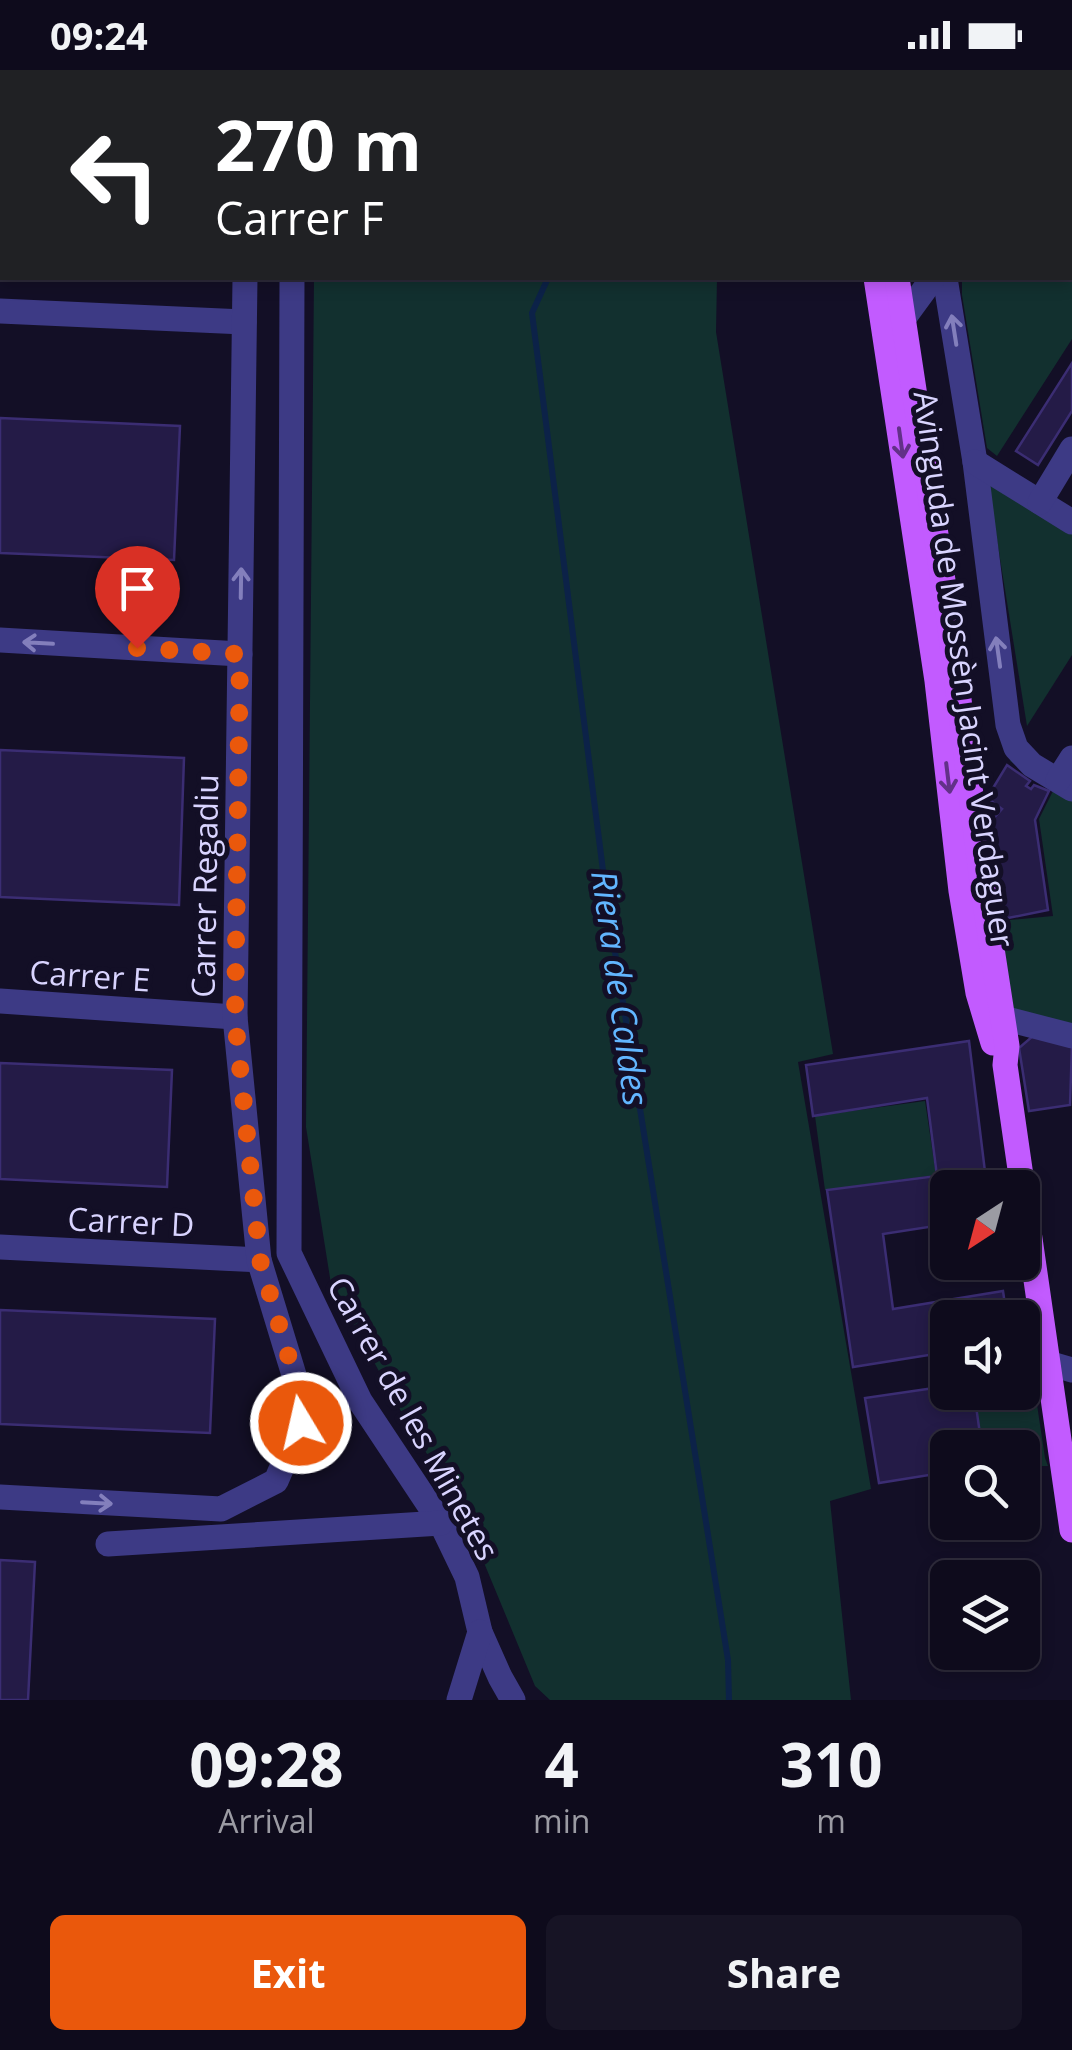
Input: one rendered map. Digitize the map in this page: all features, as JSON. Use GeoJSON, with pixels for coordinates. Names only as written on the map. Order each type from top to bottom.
{"type":"FeatureCollection","features":[{"type":"Feature","properties":{"kind":"main road","name":"Avinguda de Mossèn Jacint Verdaguer"},"geometry":{"type":"LineString","coordinates":[[876,280],[937,681],[964,908],[978,993],[994,1048],[1005,1065]]}},
{"type":"Feature","properties":{"kind":"main road","name":"Avinguda de Mossèn Jacint Verdaguer"},"geometry":{"type":"LineString","coordinates":[[897,280],[949,620],[1003,1018],[1005,1065],[1060,1367],[1072,1530]]}},
{"type":"Feature","properties":{"kind":"street","name":"Carrer Regadiu"},"geometry":{"type":"LineString","coordinates":[[0,1498],[221,1510],[276,1482],[301,1423],[294,1375],[260,1260],[235,1018],[245,280]]}},
{"type":"Feature","properties":{"kind":"street","name":"Carrer de les Minetes"},"geometry":{"type":"LineString","coordinates":[[292,280],[288,1253],[360,1401],[442,1523],[466,1576],[480,1632],[512,1700]]}},
{"type":"Feature","properties":{"kind":"street"},"geometry":{"type":"LineString","coordinates":[[903,320],[932,280]]}},
{"type":"Feature","properties":{"kind":"street","name":"Avinguda de Mossèn Jacint Verdaguer"},"geometry":{"type":"LineString","coordinates":[[946,280],[975,462],[1008,725],[1016,748],[1032,765],[1067,776]]}},
{"type":"Feature","properties":{"kind":"street"},"geometry":{"type":"LineString","coordinates":[[0,311],[244,322]]}},
{"type":"Feature","properties":{"kind":"street"},"geometry":{"type":"LineString","coordinates":[[1040,502],[1072,449]]}},
{"type":"Feature","properties":{"kind":"street"},"geometry":{"type":"LineString","coordinates":[[975,462],[1072,522]]}},
{"type":"Feature","properties":{"kind":"street"},"geometry":{"type":"LineString","coordinates":[[0,640],[240,654]]}},
{"type":"Feature","properties":{"kind":"street","name":"Carrer E"},"geometry":{"type":"LineString","coordinates":[[0,1001],[235,1018]]}},
{"type":"Feature","properties":{"kind":"street"},"geometry":{"type":"LineString","coordinates":[[1003,1018],[1072,1036]]}},
{"type":"Feature","properties":{"kind":"street","name":"Carrer D"},"geometry":{"type":"LineString","coordinates":[[0,1248],[260,1260]]}},
{"type":"Feature","properties":{"kind":"street"},"geometry":{"type":"LineString","coordinates":[[108,1544],[442,1523]]}},
{"type":"Feature","properties":{"kind":"street"},"geometry":{"type":"LineString","coordinates":[[458,1700],[480,1632]]}},
{"type":"Feature","properties":{"kind":"green space"},"geometry":{"type":"Polygon","coordinates":[[[314,280],[717,280],[716,332],[833,1054],[798,1062],[871,1489],[830,1501],[851,1700],[550,1700],[535,1686],[458,1500],[413,1433],[331,1284],[306,1127],[314,280]]]}},
{"type":"Feature","properties":{"kind":"green space"},"geometry":{"type":"Polygon","coordinates":[[[962,280],[1072,280],[1072,339],[997,456],[987,448],[962,280]]]}},
{"type":"Feature","properties":{"kind":"green space"},"geometry":{"type":"Polygon","coordinates":[[[988,484],[1072,534],[1072,655],[1027,726],[988,484]]]}},
{"type":"Feature","properties":{"kind":"green space"},"geometry":{"type":"Polygon","coordinates":[[[1012,757],[1072,795],[1072,1024],[1013,1009],[999,921],[1053,916],[1039,819],[1053,791],[1010,761],[1012,757]]]}},
{"type":"Feature","properties":{"kind":"green space"},"geometry":{"type":"Polygon","coordinates":[[[925,1101],[935,1170],[930,1170],[930,1176],[825,1190],[815,1116],[925,1101]]]}},
{"type":"Feature","properties":{"kind":"green space"},"geometry":{"type":"Polygon","coordinates":[[[977,1410],[1038,1410],[1048,1466],[1040,1466],[1040,1430],[979,1430],[977,1410]]]}},
{"type":"Feature","properties":{"kind":"building"},"geometry":{"type":"Polygon","coordinates":[[[1072,363],[1072,411],[1038,465],[1016,451],[1072,363]]]}},
{"type":"Feature","properties":{"kind":"building"},"geometry":{"type":"Polygon","coordinates":[[[0,418],[180,426],[174,560],[0,553],[0,418]]]}},
{"type":"Feature","properties":{"kind":"building"},"geometry":{"type":"Polygon","coordinates":[[[0,750],[184,758],[179,905],[0,897],[0,750]]]}},
{"type":"Feature","properties":{"kind":"building"},"geometry":{"type":"Polygon","coordinates":[[[1007,765],[1030,781],[1026,786],[1049,791],[1035,820],[1048,910],[1003,919],[993,819],[1002,809],[987,798],[1007,765]]]}},
{"type":"Feature","properties":{"kind":"building"},"geometry":{"type":"Polygon","coordinates":[[[1034,1035],[1072,1044],[1070,1105],[1029,1111],[1019,1048],[1034,1035]]]}},
{"type":"Feature","properties":{"kind":"building"},"geometry":{"type":"Polygon","coordinates":[[[969,1041],[985,1170],[936,1170],[927,1098],[813,1116],[806,1065],[969,1041]]]}},
{"type":"Feature","properties":{"kind":"building"},"geometry":{"type":"Polygon","coordinates":[[[0,1063],[172,1070],[167,1187],[0,1179],[0,1063]]]}},
{"type":"Feature","properties":{"kind":"building"},"geometry":{"type":"Polygon","coordinates":[[[930,1177],[930,1227],[883,1234],[893,1309],[930,1303],[930,1355],[853,1367],[827,1190],[930,1177]]]}},
{"type":"Feature","properties":{"kind":"building"},"geometry":{"type":"Polygon","coordinates":[[[1003,1291],[1004,1300],[948,1300],[1003,1291]]]}},
{"type":"Feature","properties":{"kind":"building"},"geometry":{"type":"Polygon","coordinates":[[[0,1310],[215,1319],[210,1433],[0,1424],[0,1310]]]}},
{"type":"Feature","properties":{"kind":"building"},"geometry":{"type":"Polygon","coordinates":[[[930,1389],[930,1410],[977,1410],[979,1430],[930,1430],[930,1475],[879,1483],[865,1398],[930,1389]]]}},
{"type":"Feature","properties":{"kind":"building"},"geometry":{"type":"Polygon","coordinates":[[[0,1560],[35,1562],[28,1700],[0,1700],[0,1560]]]}},
{"type":"Feature","properties":{"kind":"waterway","name":"Riera de Caldes"},"geometry":{"type":"LineString","coordinates":[[547,280],[532,313],[607,902],[728,1660],[729,1700]]}},
{"type":"Feature","properties":{"kind":"route"},"geometry":{"type":"LineString","coordinates":[[137,648],[240,654],[235,1018],[260,1260],[294,1375],[301,1423]]}}]}
